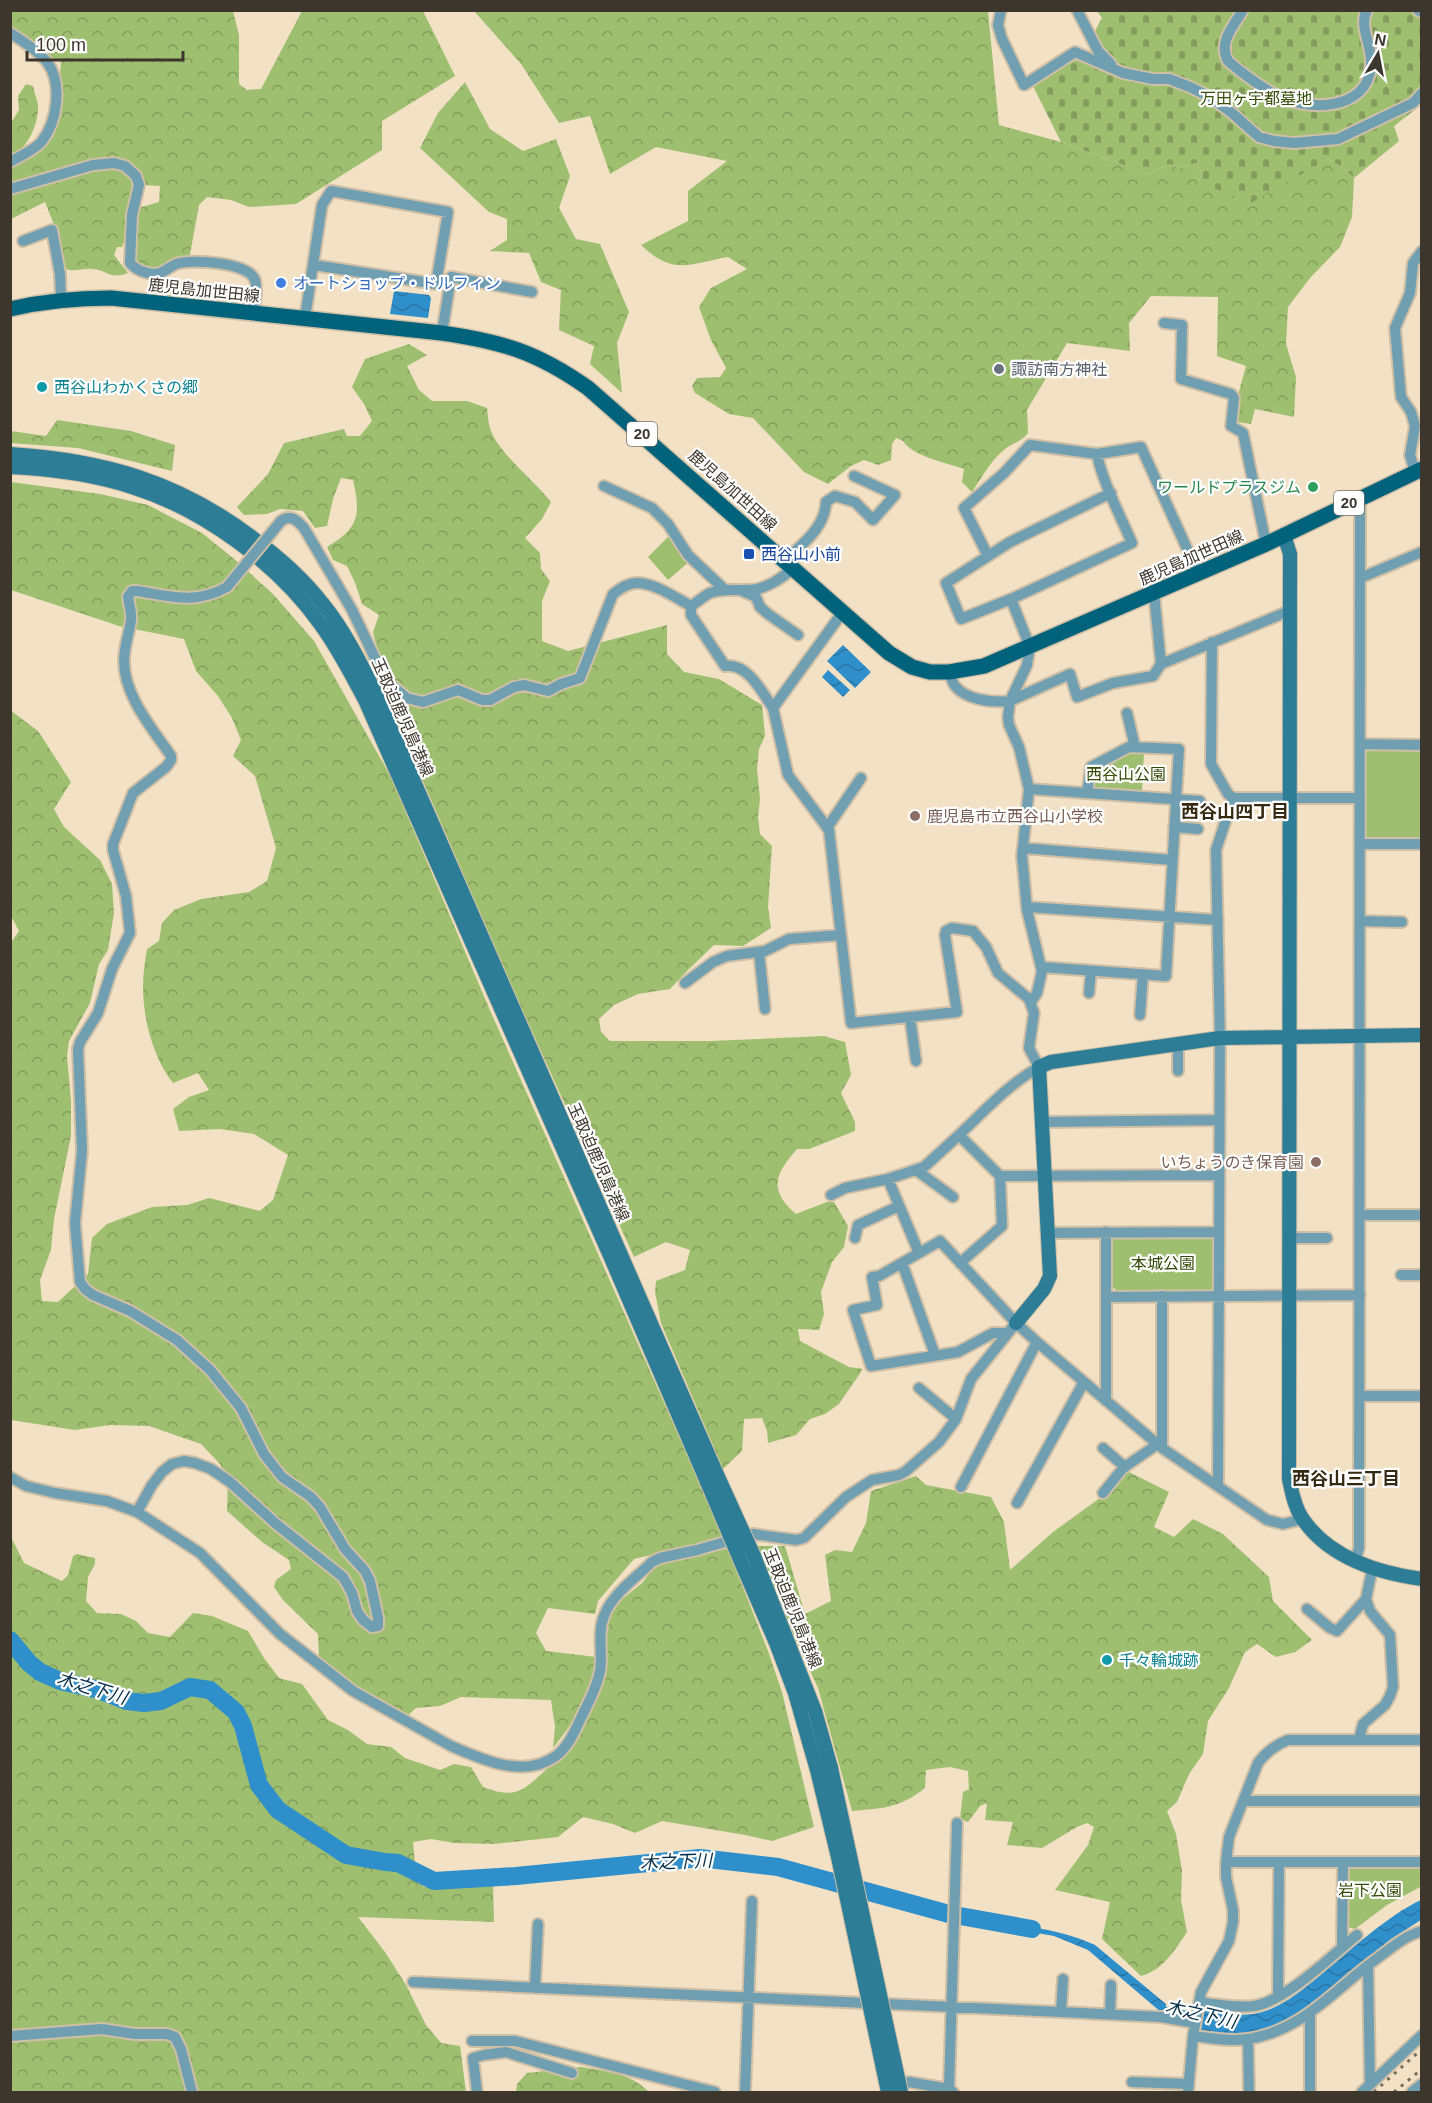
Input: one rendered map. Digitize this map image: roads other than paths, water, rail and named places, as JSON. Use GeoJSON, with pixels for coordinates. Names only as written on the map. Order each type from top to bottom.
{"type":"FeatureCollection","features":[{"type":"Feature","properties":{"kind":"main road","name":"鹿児島加世田線"},"geometry":{"type":"LineString","coordinates":[[10,309],[39,302],[111,298],[442,333],[491,340],[516,348],[565,372],[588,388],[685,471],[842,613],[900,660],[912,667],[930,672],[949,672],[984,666],[1030,647],[1266,544],[1418,470]]}},
{"type":"Feature","properties":{"kind":"main road","name":"玉取迫鹿児島港線"},"geometry":{"type":"LineString","coordinates":[[10,454],[86,463],[139,476],[173,489],[201,503],[238,527],[300,577],[340,627],[365,671],[503,1002]]}},
{"type":"Feature","properties":{"kind":"main road","name":"玉取迫鹿児島港線"},"geometry":{"type":"LineString","coordinates":[[10,467],[33,468],[99,478],[131,486],[168,501],[204,520],[266,565],[300,598],[334,644],[365,700],[565,1141],[748,1559],[776,1643],[824,1769],[902,2088]]}},
{"type":"Feature","properties":{"kind":"main road"},"geometry":{"type":"LineString","coordinates":[[1284,535],[1290,554],[1289,1479],[1293,1498],[1303,1519],[1329,1545],[1372,1570],[1422,1579]]}},
{"type":"Feature","properties":{"kind":"main road"},"geometry":{"type":"LineString","coordinates":[[1011,1328],[1050,1279],[1039,1067],[1048,1062],[1220,1038],[1422,1035]]}},
{"type":"Feature","properties":{"kind":"main road","name":"玉取迫鹿児島港線"},"geometry":{"type":"LineString","coordinates":[[824,1769],[838,1857],[887,2092]]}},
{"type":"Feature","properties":{"kind":"street"},"geometry":{"type":"LineString","coordinates":[[1001,10],[998,25],[1002,39],[1024,85],[1075,52],[1133,76],[1169,79],[1190,87],[1210,97],[1259,137],[1274,141],[1294,143],[1338,139],[1413,103],[1422,93]]}},
{"type":"Feature","properties":{"kind":"street"},"geometry":{"type":"LineString","coordinates":[[1077,10],[1098,51],[1119,70]]}},
{"type":"Feature","properties":{"kind":"street"},"geometry":{"type":"LineString","coordinates":[[1243,10],[1225,40],[1225,55],[1228,61],[1274,94],[1290,101],[1324,105],[1348,100],[1357,95],[1366,84],[1371,65],[1371,54],[1363,18],[1367,10]]}},
{"type":"Feature","properties":{"kind":"street"},"geometry":{"type":"LineString","coordinates":[[10,33],[39,53],[49,64],[56,86],[56,100],[50,128],[40,143],[10,162]]}},
{"type":"Feature","properties":{"kind":"street"},"geometry":{"type":"LineString","coordinates":[[10,189],[105,163],[125,166],[136,176],[139,185],[132,215],[130,263],[138,270],[155,274],[178,263],[237,266],[252,274],[256,281],[254,312]]}},
{"type":"Feature","properties":{"kind":"street"},"geometry":{"type":"LineString","coordinates":[[305,318],[322,206],[331,192],[448,212],[436,284],[314,265]]}},
{"type":"Feature","properties":{"kind":"street"},"geometry":{"type":"LineString","coordinates":[[23,241],[52,230],[60,274],[61,300]]}},
{"type":"Feature","properties":{"kind":"street"},"geometry":{"type":"LineString","coordinates":[[1418,470],[1410,455],[1415,426],[1401,397],[1395,328],[1410,293],[1413,263],[1422,251]]}},
{"type":"Feature","properties":{"kind":"street"},"geometry":{"type":"LineString","coordinates":[[442,333],[451,277],[532,292]]}},
{"type":"Feature","properties":{"kind":"street"},"geometry":{"type":"LineString","coordinates":[[1164,323],[1182,326],[1181,379],[1231,394],[1234,398],[1231,426],[1243,433],[1266,544]]}},
{"type":"Feature","properties":{"kind":"street"},"geometry":{"type":"LineString","coordinates":[[987,554],[964,508],[1004,473],[1030,445],[1097,454],[1141,447],[1198,573]]}},
{"type":"Feature","properties":{"kind":"street"},"geometry":{"type":"LineString","coordinates":[[1097,454],[1132,543],[1011,599],[961,619],[946,583],[987,554],[1111,493]]}},
{"type":"Feature","properties":{"kind":"street"},"geometry":{"type":"LineString","coordinates":[[691,606],[711,592],[758,589],[773,584],[819,525],[825,514],[826,502],[835,496],[855,502],[873,520],[896,495],[854,476]]}},
{"type":"Feature","properties":{"kind":"street"},"geometry":{"type":"LineString","coordinates":[[604,486],[652,508],[668,524],[688,555],[725,590]]}},
{"type":"Feature","properties":{"kind":"street"},"geometry":{"type":"LineString","coordinates":[[1355,1561],[1359,1548],[1360,498]]}},
{"type":"Feature","properties":{"kind":"street"},"geometry":{"type":"LineString","coordinates":[[137,1512],[152,1485],[172,1464],[184,1461],[211,1469],[230,1482],[275,1523],[343,1577],[363,1620],[372,1627],[378,1626],[370,1581],[365,1571],[345,1549],[320,1507],[311,1497],[282,1477],[264,1454],[241,1408],[210,1370],[177,1340],[130,1311],[93,1295],[80,1282],[75,1223],[82,1151],[78,1049],[98,1013],[112,969],[130,933],[126,896],[113,844],[133,793],[166,767],[171,760],[171,756],[147,721],[128,686],[124,663],[131,620],[128,597],[132,591],[188,599],[214,594],[226,586],[281,521],[291,517],[304,528],[352,610],[384,676],[390,684],[415,701],[423,702],[458,690],[463,690],[482,700],[490,700],[514,687],[524,685],[548,691],[580,678],[613,594],[624,586],[638,582],[691,606]]}},
{"type":"Feature","properties":{"kind":"street"},"geometry":{"type":"LineString","coordinates":[[1360,578],[1422,552]]}},
{"type":"Feature","properties":{"kind":"street"},"geometry":{"type":"LineString","coordinates":[[742,591],[756,597],[760,607],[798,635]]}},
{"type":"Feature","properties":{"kind":"street"},"geometry":{"type":"LineString","coordinates":[[1154,593],[1161,664]]}},
{"type":"Feature","properties":{"kind":"street"},"geometry":{"type":"LineString","coordinates":[[1011,599],[1030,647],[1027,665],[1010,701],[1009,725],[1019,747],[1029,789],[1023,848],[1027,907],[1041,967],[1039,985],[1031,1002]]}},
{"type":"Feature","properties":{"kind":"street"},"geometry":{"type":"LineString","coordinates":[[691,606],[691,615],[725,666],[740,668],[750,676],[773,708],[788,775],[829,830],[851,1023],[957,1012],[945,935],[946,931],[952,928],[973,931],[986,946],[998,973],[1031,1002],[1034,1013],[1029,1048],[1039,1067],[1029,1072],[1005,1092],[924,1167],[888,1179],[845,1188],[831,1195]]}},
{"type":"Feature","properties":{"kind":"street"},"geometry":{"type":"LineString","coordinates":[[949,672],[956,687],[975,698],[990,702],[1010,701],[1070,674],[1077,696],[1113,683],[1153,676],[1161,664],[1289,611]]}},
{"type":"Feature","properties":{"kind":"street"},"geometry":{"type":"LineString","coordinates":[[773,708],[842,613]]}},
{"type":"Feature","properties":{"kind":"street"},"geometry":{"type":"LineString","coordinates":[[1212,642],[1211,764],[1228,794],[1233,798],[1360,798]]}},
{"type":"Feature","properties":{"kind":"street"},"geometry":{"type":"LineString","coordinates":[[1127,713],[1135,747]]}},
{"type":"Feature","properties":{"kind":"street"},"geometry":{"type":"LineString","coordinates":[[1360,744],[1422,745]]}},
{"type":"Feature","properties":{"kind":"street"},"geometry":{"type":"LineString","coordinates":[[1041,967],[1166,976],[1179,749],[1129,747],[1091,767],[1087,793]]}},
{"type":"Feature","properties":{"kind":"street"},"geometry":{"type":"LineString","coordinates":[[827,828],[861,778]]}},
{"type":"Feature","properties":{"kind":"street"},"geometry":{"type":"LineString","coordinates":[[1029,789],[1200,801]]}},
{"type":"Feature","properties":{"kind":"street"},"geometry":{"type":"LineString","coordinates":[[1218,1486],[1220,1038],[1216,849],[1233,798]]}},
{"type":"Feature","properties":{"kind":"street"},"geometry":{"type":"LineString","coordinates":[[1174,827],[1198,829]]}},
{"type":"Feature","properties":{"kind":"street"},"geometry":{"type":"LineString","coordinates":[[1360,844],[1422,844]]}},
{"type":"Feature","properties":{"kind":"street"},"geometry":{"type":"LineString","coordinates":[[1023,848],[1172,860]]}},
{"type":"Feature","properties":{"kind":"street"},"geometry":{"type":"LineString","coordinates":[[1027,907],[1218,920]]}},
{"type":"Feature","properties":{"kind":"street"},"geometry":{"type":"LineString","coordinates":[[1360,921],[1402,922]]}},
{"type":"Feature","properties":{"kind":"street"},"geometry":{"type":"LineString","coordinates":[[685,983],[713,962],[727,956],[759,952],[789,939],[841,935]]}},
{"type":"Feature","properties":{"kind":"street"},"geometry":{"type":"LineString","coordinates":[[759,952],[765,1009]]}},
{"type":"Feature","properties":{"kind":"street"},"geometry":{"type":"LineString","coordinates":[[1089,993],[1091,971]]}},
{"type":"Feature","properties":{"kind":"street"},"geometry":{"type":"LineString","coordinates":[[1140,1015],[1143,974]]}},
{"type":"Feature","properties":{"kind":"street"},"geometry":{"type":"LineString","coordinates":[[910,1017],[916,1061]]}},
{"type":"Feature","properties":{"kind":"street"},"geometry":{"type":"LineString","coordinates":[[1178,1044],[1179,1071]]}},
{"type":"Feature","properties":{"kind":"street"},"geometry":{"type":"LineString","coordinates":[[1041,1122],[1219,1120]]}},
{"type":"Feature","properties":{"kind":"street"},"geometry":{"type":"LineString","coordinates":[[959,1135],[1000,1176],[1002,1226],[960,1263]]}},
{"type":"Feature","properties":{"kind":"street"},"geometry":{"type":"LineString","coordinates":[[916,1170],[953,1197]]}},
{"type":"Feature","properties":{"kind":"street"},"geometry":{"type":"LineString","coordinates":[[1000,1176],[1219,1175]]}},
{"type":"Feature","properties":{"kind":"street"},"geometry":{"type":"LineString","coordinates":[[888,1179],[919,1253]]}},
{"type":"Feature","properties":{"kind":"street"},"geometry":{"type":"LineString","coordinates":[[855,1239],[858,1225],[899,1206]]}},
{"type":"Feature","properties":{"kind":"street"},"geometry":{"type":"LineString","coordinates":[[1360,1215],[1422,1215]]}},
{"type":"Feature","properties":{"kind":"street"},"geometry":{"type":"LineString","coordinates":[[1048,1233],[1219,1232]]}},
{"type":"Feature","properties":{"kind":"street"},"geometry":{"type":"LineString","coordinates":[[1106,1233],[1106,1401]]}},
{"type":"Feature","properties":{"kind":"street"},"geometry":{"type":"LineString","coordinates":[[1290,1238],[1327,1238]]}},
{"type":"Feature","properties":{"kind":"street"},"geometry":{"type":"LineString","coordinates":[[1011,1328],[993,1333],[958,1352],[871,1366],[853,1311],[877,1305],[872,1277],[879,1276],[940,1241],[1011,1328],[1037,1342],[1160,1446],[1276,1524],[1303,1519]]}},
{"type":"Feature","properties":{"kind":"street"},"geometry":{"type":"LineString","coordinates":[[902,1263],[935,1355]]}},
{"type":"Feature","properties":{"kind":"street"},"geometry":{"type":"LineString","coordinates":[[1401,1275],[1422,1275]]}},
{"type":"Feature","properties":{"kind":"street"},"geometry":{"type":"LineString","coordinates":[[1106,1297],[1360,1295]]}},
{"type":"Feature","properties":{"kind":"street"},"geometry":{"type":"LineString","coordinates":[[1160,1446],[1162,1296]]}},
{"type":"Feature","properties":{"kind":"street"},"geometry":{"type":"LineString","coordinates":[[10,1477],[26,1486],[107,1501],[137,1512],[200,1553],[280,1634],[353,1691],[451,1746],[487,1760],[522,1767],[540,1765],[557,1755],[567,1743],[597,1683],[600,1671],[601,1624],[604,1616],[618,1595],[652,1562],[753,1534],[796,1540],[804,1538],[831,1511],[863,1485],[872,1480],[899,1475],[939,1442],[956,1419],[967,1386],[1011,1328]]}},
{"type":"Feature","properties":{"kind":"street"},"geometry":{"type":"LineString","coordinates":[[961,1487],[1037,1342]]}},
{"type":"Feature","properties":{"kind":"street"},"geometry":{"type":"LineString","coordinates":[[1017,1503],[1084,1382]]}},
{"type":"Feature","properties":{"kind":"street"},"geometry":{"type":"LineString","coordinates":[[919,1388],[956,1419]]}},
{"type":"Feature","properties":{"kind":"street"},"geometry":{"type":"LineString","coordinates":[[1359,1396],[1422,1396]]}},
{"type":"Feature","properties":{"kind":"street"},"geometry":{"type":"LineString","coordinates":[[1103,1493],[1125,1467],[1160,1446]]}},
{"type":"Feature","properties":{"kind":"street"},"geometry":{"type":"LineString","coordinates":[[1103,1448],[1125,1467]]}},
{"type":"Feature","properties":{"kind":"street"},"geometry":{"type":"LineString","coordinates":[[1359,1739],[1360,1728],[1385,1705],[1393,1687],[1390,1635],[1370,1611],[1366,1599],[1372,1570]]}},
{"type":"Feature","properties":{"kind":"street"},"geometry":{"type":"LineString","coordinates":[[1307,1609],[1337,1631],[1366,1599]]}},
{"type":"Feature","properties":{"kind":"street"},"geometry":{"type":"LineString","coordinates":[[1132,2082],[1188,2088],[1193,2036],[1201,1992],[1229,1941],[1233,1922],[1233,1910],[1226,1877],[1228,1837],[1262,1757],[1288,1740],[1422,1740]]}},
{"type":"Feature","properties":{"kind":"street"},"geometry":{"type":"LineString","coordinates":[[1244,1801],[1422,1801]]}},
{"type":"Feature","properties":{"kind":"street"},"geometry":{"type":"LineString","coordinates":[[887,2092],[917,2082],[951,2091],[957,1823]]}},
{"type":"Feature","properties":{"kind":"street"},"geometry":{"type":"LineString","coordinates":[[1226,1862],[1422,1862]]}},
{"type":"Feature","properties":{"kind":"street"},"geometry":{"type":"LineString","coordinates":[[1278,1997],[1279,1862]]}},
{"type":"Feature","properties":{"kind":"street"},"geometry":{"type":"LineString","coordinates":[[1342,1947],[1343,1862]]}},
{"type":"Feature","properties":{"kind":"street"},"geometry":{"type":"LineString","coordinates":[[745,2092],[752,1901]]}},
{"type":"Feature","properties":{"kind":"street"},"geometry":{"type":"LineString","coordinates":[[535,1988],[538,1924]]}},
{"type":"Feature","properties":{"kind":"street"},"geometry":{"type":"LineString","coordinates":[[1193,2036],[1222,2040],[1248,2039],[1285,2029],[1310,2015],[1368,1965],[1410,1934],[1422,1931]]}},
{"type":"Feature","properties":{"kind":"street"},"geometry":{"type":"LineString","coordinates":[[1198,2005],[1241,2007],[1257,2005],[1278,1997],[1357,1935]]}},
{"type":"Feature","properties":{"kind":"street"},"geometry":{"type":"LineString","coordinates":[[1366,2089],[1368,1965]]}},
{"type":"Feature","properties":{"kind":"street"},"geometry":{"type":"LineString","coordinates":[[1061,2012],[1063,1979]]}},
{"type":"Feature","properties":{"kind":"street"},"geometry":{"type":"LineString","coordinates":[[413,1982],[749,1996],[1110,2014],[1196,2021]]}},
{"type":"Feature","properties":{"kind":"street"},"geometry":{"type":"LineString","coordinates":[[1110,2014],[1111,1985]]}},
{"type":"Feature","properties":{"kind":"street"},"geometry":{"type":"LineString","coordinates":[[887,2003],[902,2088]]}},
{"type":"Feature","properties":{"kind":"street"},"geometry":{"type":"LineString","coordinates":[[1310,2015],[1310,2092]]}},
{"type":"Feature","properties":{"kind":"street"},"geometry":{"type":"LineString","coordinates":[[10,2036],[102,2029],[135,2034],[166,2034],[175,2037],[181,2049],[192,2092]]}},
{"type":"Feature","properties":{"kind":"street"},"geometry":{"type":"LineString","coordinates":[[1366,2089],[1422,2035]]}},
{"type":"Feature","properties":{"kind":"street"},"geometry":{"type":"LineString","coordinates":[[1248,2039],[1249,2092]]}},
{"type":"Feature","properties":{"kind":"street"},"geometry":{"type":"LineString","coordinates":[[472,2041],[515,2041],[715,2092]]}},
{"type":"Feature","properties":{"kind":"street"},"geometry":{"type":"LineString","coordinates":[[477,2092],[473,2058],[484,2055],[506,2052],[572,2073]]}},
{"type":"Feature","properties":{"kind":"street"},"geometry":{"type":"LineString","coordinates":[[1412,2092],[1422,2084]]}},
{"type":"Feature","properties":{"kind":"water"},"geometry":{"type":"Polygon","coordinates":[[[394,291],[429,295],[431,298],[428,318],[390,314],[394,291]]]}},
{"type":"Feature","properties":{"kind":"water"},"geometry":{"type":"Polygon","coordinates":[[[843,645],[871,672],[855,688],[827,661],[843,645]]]}},
{"type":"Feature","properties":{"kind":"water"},"geometry":{"type":"Polygon","coordinates":[[[828,670],[850,690],[843,697],[822,677],[828,670]]]}},
{"type":"Feature","properties":{"kind":"water"},"geometry":{"type":"Polygon","coordinates":[[[1421,1900],[1421,1920],[1391,1939],[1301,2013],[1279,2024],[1235,2035],[1201,2030],[1202,2021],[1162,2013],[1088,1950],[1054,1936],[1009,1928],[1009,1924],[1042,1929],[1095,1945],[1166,2004],[1166,2007],[1204,2014],[1204,2011],[1244,2015],[1268,2010],[1288,2000],[1395,1915],[1421,1900]]]}},
{"type":"Feature","properties":{"kind":"waterway","name":"木之下川"},"geometry":{"type":"LineString","coordinates":[[10,1640],[29,1663],[40,1672],[60,1681],[99,1690],[127,1701],[144,1703],[161,1701],[190,1687],[210,1690],[236,1712],[243,1726],[259,1785],[278,1810],[346,1855],[398,1863],[434,1881],[516,1876],[700,1858],[778,1867],[949,1914],[1032,1929]]}},
{"type":"Feature","properties":{"kind":"railway"},"geometry":{"type":"LineString","coordinates":[[1374,2092],[1422,2049]]}},
{"type":"Feature","properties":{"kind":"railway"},"geometry":{"type":"LineString","coordinates":[[1394,2092],[1422,2069]]}},
{"type":"Feature","properties":{"kind":"place","name":"オートショップ・ドルフィン"},"geometry":{"type":"Point","coordinates":[281,283]}},
{"type":"Feature","properties":{"kind":"place","name":"諏訪南方神社"},"geometry":{"type":"Point","coordinates":[999,369]}},
{"type":"Feature","properties":{"kind":"place","name":"西谷山わかくさの郷"},"geometry":{"type":"Point","coordinates":[42,387]}},
{"type":"Feature","properties":{"kind":"place","name":"ワールドプラスジム"},"geometry":{"type":"Point","coordinates":[1313,487]}},
{"type":"Feature","properties":{"kind":"place","name":"西谷山小前"},"geometry":{"type":"Point","coordinates":[749,554]}},
{"type":"Feature","properties":{"kind":"place","name":"鹿児島市立西谷山小学校"},"geometry":{"type":"Point","coordinates":[915,816]}},
{"type":"Feature","properties":{"kind":"place","name":"いちょうのき保育園"},"geometry":{"type":"Point","coordinates":[1316,1162]}},
{"type":"Feature","properties":{"kind":"place","name":"千々輪城跡"},"geometry":{"type":"Point","coordinates":[1107,1660]}},
{"type":"Feature","properties":{"kind":"district","name":"西谷山四丁目"},"geometry":{"type":"Point","coordinates":[1235,812]}},
{"type":"Feature","properties":{"kind":"district","name":"西谷山三丁目"},"geometry":{"type":"Point","coordinates":[1346,1479]}},
{"type":"Feature","properties":{"kind":"park label","name":"万田ヶ宇都墓地"},"geometry":{"type":"Point","coordinates":[1256,98]}},
{"type":"Feature","properties":{"kind":"park label","name":"西谷山公園"},"geometry":{"type":"Point","coordinates":[1126,774]}},
{"type":"Feature","properties":{"kind":"park label","name":"本城公園"},"geometry":{"type":"Point","coordinates":[1163,1263]}},
{"type":"Feature","properties":{"kind":"park label","name":"岩下公園"},"geometry":{"type":"Point","coordinates":[1370,1890]}}]}
